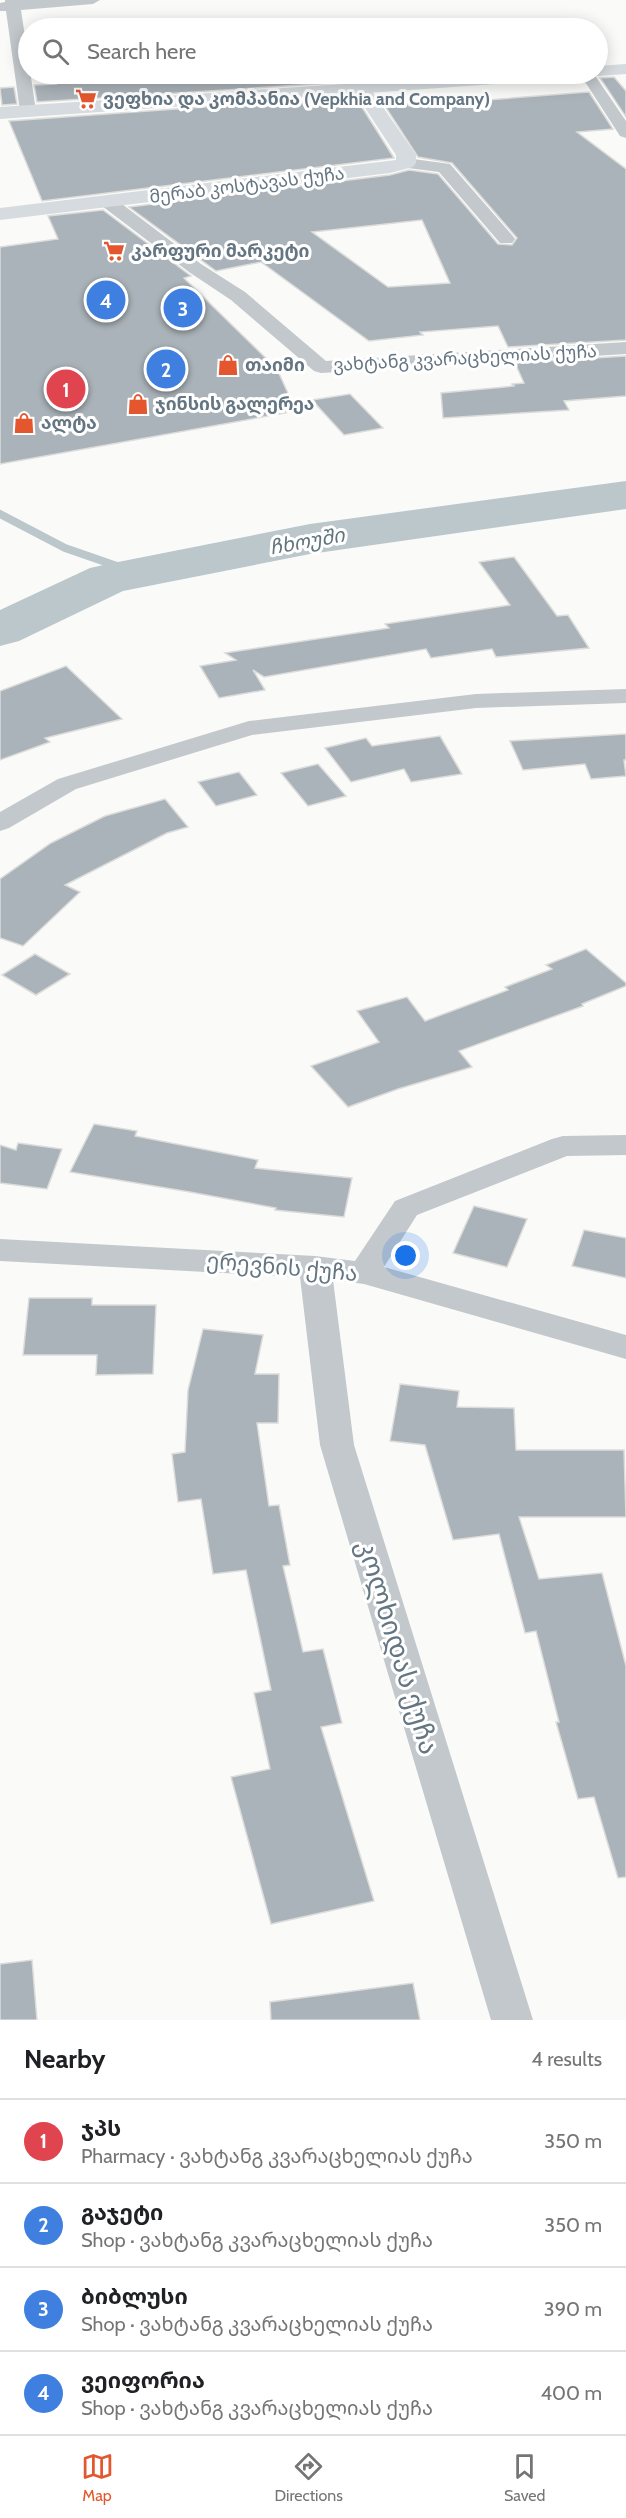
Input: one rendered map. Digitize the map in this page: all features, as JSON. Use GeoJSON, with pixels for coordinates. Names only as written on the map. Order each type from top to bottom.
{"type":"FeatureCollection","features":[{"type":"Feature","properties":{"kind":"main road"},"geometry":{"type":"LineString","coordinates":[[608,70],[626,69]]}},
{"type":"Feature","properties":{"kind":"main road"},"geometry":{"type":"LineString","coordinates":[[0,113],[420,84]]}},
{"type":"Feature","properties":{"kind":"main road"},"geometry":{"type":"LineString","coordinates":[[361,88],[406,155],[405,163]]}},
{"type":"Feature","properties":{"kind":"main road","name":"მერაბ კოსტავას ქუჩა"},"geometry":{"type":"LineString","coordinates":[[0,214],[390,167],[405,163]]}},
{"type":"Feature","properties":{"kind":"street"},"geometry":{"type":"LineString","coordinates":[[18,55],[9,5],[93,0]]}},
{"type":"Feature","properties":{"kind":"street"},"geometry":{"type":"LineString","coordinates":[[23,84],[28,111]]}},
{"type":"Feature","properties":{"kind":"street"},"geometry":{"type":"LineString","coordinates":[[593,84],[626,133]]}},
{"type":"Feature","properties":{"kind":"street"},"geometry":{"type":"LineString","coordinates":[[405,163],[444,168],[506,239]]}},
{"type":"Feature","properties":{"kind":"street","name":"ვახტანგ კვარაცხელიას ქუჩა"},"geometry":{"type":"LineString","coordinates":[[108,202],[195,268],[238,296],[321,367],[626,348]]}},
{"type":"Feature","properties":{"kind":"street"},"geometry":{"type":"LineString","coordinates":[[0,823],[67,784],[249,728],[476,701],[626,696]]}},
{"type":"Feature","properties":{"kind":"street"},"geometry":{"type":"LineString","coordinates":[[364,1273],[406,1208],[563,1146],[626,1145]]}},
{"type":"Feature","properties":{"kind":"street","name":"ერევნის ქუჩა"},"geometry":{"type":"LineString","coordinates":[[0,1250],[315,1267],[364,1273],[626,1347]]}},
{"type":"Feature","properties":{"kind":"street","name":"კოლხიდას ქუჩა"},"geometry":{"type":"LineString","coordinates":[[315,1267],[337,1445],[512,2020]]}},
{"type":"Feature","properties":{"kind":"building"},"geometry":{"type":"Polygon","coordinates":[[[608,77],[614,77],[626,91],[626,117],[604,84],[608,84],[608,77]]]}},
{"type":"Feature","properties":{"kind":"building"},"geometry":{"type":"Polygon","coordinates":[[[56,84],[316,84],[37,102],[34,85],[56,84]]]}},
{"type":"Feature","properties":{"kind":"building"},"geometry":{"type":"Polygon","coordinates":[[[14,87],[17,104],[2,105],[0,88],[14,87]]]}},
{"type":"Feature","properties":{"kind":"building"},"geometry":{"type":"Polygon","coordinates":[[[589,92],[613,129],[577,132],[626,169],[626,340],[508,347],[498,326],[420,332],[423,335],[369,341],[261,262],[216,271],[129,207],[390,175],[409,170],[438,174],[498,244],[512,245],[517,238],[452,163],[418,157],[379,97],[400,95],[409,106],[589,92]],[[422,220],[312,232],[388,287],[450,283],[422,220]]]}},
{"type":"Feature","properties":{"kind":"building"},"geometry":{"type":"Polygon","coordinates":[[[355,96],[394,158],[42,201],[9,121],[355,96]]]}},
{"type":"Feature","properties":{"kind":"building"},"geometry":{"type":"Polygon","coordinates":[[[103,210],[191,276],[184,278],[277,369],[296,411],[0,464],[0,247],[58,239],[48,216],[103,210]]]}},
{"type":"Feature","properties":{"kind":"building"},"geometry":{"type":"Polygon","coordinates":[[[626,356],[626,396],[564,401],[569,410],[443,418],[441,393],[524,383],[515,363],[626,356]]]}},
{"type":"Feature","properties":{"kind":"building"},"geometry":{"type":"Polygon","coordinates":[[[350,394],[383,428],[344,435],[312,400],[350,394]]]}},
{"type":"Feature","properties":{"kind":"building"},"geometry":{"type":"Polygon","coordinates":[[[514,557],[557,616],[568,615],[589,648],[496,657],[492,649],[431,658],[426,649],[264,677],[253,670],[265,690],[219,698],[200,666],[236,660],[225,653],[389,628],[385,624],[510,605],[479,562],[514,557]]]}},
{"type":"Feature","properties":{"kind":"building"},"geometry":{"type":"Polygon","coordinates":[[[66,666],[122,719],[45,738],[50,742],[0,760],[0,691],[66,666]]]}},
{"type":"Feature","properties":{"kind":"building"},"geometry":{"type":"Polygon","coordinates":[[[626,734],[626,760],[624,760],[626,776],[591,779],[585,764],[523,770],[510,741],[626,734]]]}},
{"type":"Feature","properties":{"kind":"building"},"geometry":{"type":"Polygon","coordinates":[[[440,736],[462,774],[411,782],[404,769],[351,782],[325,748],[366,738],[372,746],[440,736]]]}},
{"type":"Feature","properties":{"kind":"building"},"geometry":{"type":"Polygon","coordinates":[[[318,764],[346,796],[308,806],[281,773],[318,764]]]}},
{"type":"Feature","properties":{"kind":"building"},"geometry":{"type":"Polygon","coordinates":[[[239,772],[257,795],[216,806],[198,782],[239,772]]]}},
{"type":"Feature","properties":{"kind":"building"},"geometry":{"type":"Polygon","coordinates":[[[165,799],[188,827],[167,833],[65,885],[80,892],[23,946],[0,938],[0,879],[51,843],[105,816],[165,799]]]}},
{"type":"Feature","properties":{"kind":"building"},"geometry":{"type":"Polygon","coordinates":[[[586,949],[626,983],[626,986],[582,1004],[583,1006],[459,1051],[472,1067],[348,1107],[311,1066],[379,1042],[357,1011],[407,997],[425,1021],[508,990],[505,987],[552,969],[546,965],[586,949]]]}},
{"type":"Feature","properties":{"kind":"building"},"geometry":{"type":"Polygon","coordinates":[[[35,954],[70,974],[36,995],[2,975],[35,954]]]}},
{"type":"Feature","properties":{"kind":"building"},"geometry":{"type":"Polygon","coordinates":[[[94,1124],[137,1131],[135,1136],[258,1160],[255,1168],[352,1178],[344,1217],[275,1210],[276,1208],[70,1172],[94,1124]]]}},
{"type":"Feature","properties":{"kind":"building"},"geometry":{"type":"Polygon","coordinates":[[[18,1143],[62,1149],[47,1189],[0,1183],[0,1145],[16,1150],[18,1143]]]}},
{"type":"Feature","properties":{"kind":"building"},"geometry":{"type":"Polygon","coordinates":[[[474,1206],[527,1219],[507,1267],[453,1253],[474,1206]]]}},
{"type":"Feature","properties":{"kind":"building"},"geometry":{"type":"Polygon","coordinates":[[[584,1230],[626,1238],[626,1278],[572,1266],[584,1230]]]}},
{"type":"Feature","properties":{"kind":"building"},"geometry":{"type":"Polygon","coordinates":[[[29,1298],[92,1298],[92,1305],[156,1305],[153,1374],[96,1375],[97,1355],[23,1355],[29,1298]]]}},
{"type":"Feature","properties":{"kind":"building"},"geometry":{"type":"Polygon","coordinates":[[[203,1329],[263,1335],[255,1374],[279,1374],[278,1423],[257,1423],[269,1506],[279,1505],[290,1565],[283,1566],[303,1652],[323,1649],[342,1723],[321,1727],[374,1901],[271,1924],[231,1777],[270,1769],[254,1693],[271,1690],[246,1570],[213,1574],[201,1499],[178,1502],[172,1454],[185,1452],[188,1390],[203,1329]]]}},
{"type":"Feature","properties":{"kind":"building"},"geometry":{"type":"Polygon","coordinates":[[[400,1384],[459,1391],[457,1407],[514,1408],[516,1450],[624,1450],[626,1517],[519,1517],[539,1579],[602,1573],[626,1666],[626,1877],[618,1878],[594,1797],[578,1799],[556,1722],[559,1722],[536,1631],[525,1633],[499,1534],[453,1540],[425,1445],[390,1441],[400,1384]]]}},
{"type":"Feature","properties":{"kind":"building"},"geometry":{"type":"Polygon","coordinates":[[[32,1960],[37,2020],[0,2020],[0,1964],[32,1960]]]}},
{"type":"Feature","properties":{"kind":"building"},"geometry":{"type":"Polygon","coordinates":[[[413,1983],[420,2020],[271,2020],[270,2002],[413,1983]]]}},
{"type":"Feature","properties":{"kind":"waterway","name":"ჩხოუში"},"geometry":{"type":"LineString","coordinates":[[0,630],[108,579],[310,539],[626,495]]}},
{"type":"Feature","properties":{"kind":"waterway"},"geometry":{"type":"LineString","coordinates":[[0,514],[65,548],[137,573]]}},
{"type":"Feature","properties":{"kind":"place","name":"ვეფხია და კომპანია (Vepkhia and Company)"},"geometry":{"type":"Point","coordinates":[86,99]}},
{"type":"Feature","properties":{"kind":"place","name":"კარფური მარკეტი"},"geometry":{"type":"Point","coordinates":[114,251]}},
{"type":"Feature","properties":{"kind":"place","name":"ვეიფორია"},"geometry":{"type":"Point","coordinates":[106,300]}},
{"type":"Feature","properties":{"kind":"place","name":"ბიბლუსი"},"geometry":{"type":"Point","coordinates":[183,308]}},
{"type":"Feature","properties":{"kind":"place","name":"თაიმი"},"geometry":{"type":"Point","coordinates":[228,365]}},
{"type":"Feature","properties":{"kind":"place","name":"გაჯეტი"},"geometry":{"type":"Point","coordinates":[166,369]}},
{"type":"Feature","properties":{"kind":"place","name":"ჯპს"},"geometry":{"type":"Point","coordinates":[66,389]}},
{"type":"Feature","properties":{"kind":"place","name":"ჯინსის გალერეა"},"geometry":{"type":"Point","coordinates":[138,404]}},
{"type":"Feature","properties":{"kind":"place","name":"ალტა"},"geometry":{"type":"Point","coordinates":[24,423]}}]}
